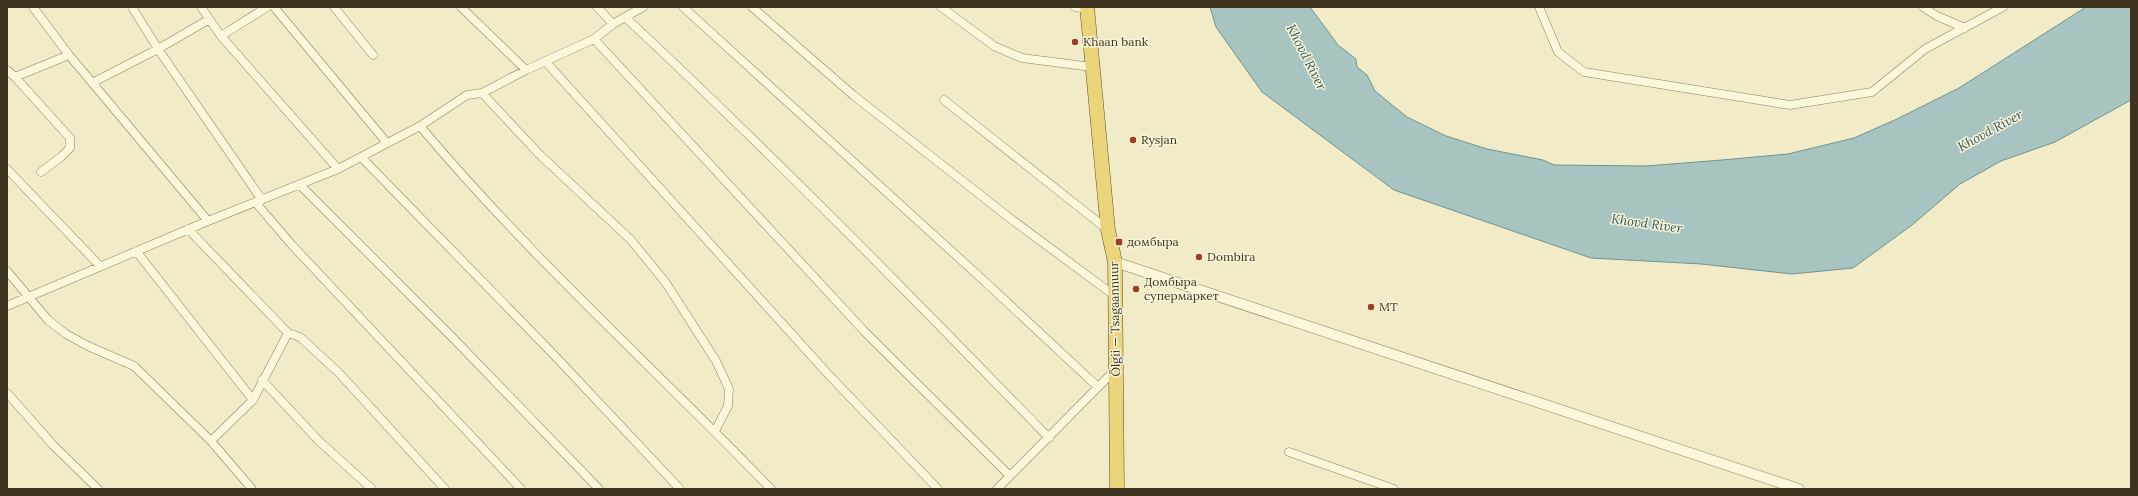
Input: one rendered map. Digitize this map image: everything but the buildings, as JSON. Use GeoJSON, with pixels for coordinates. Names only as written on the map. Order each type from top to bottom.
{"type":"FeatureCollection","features":[{"type":"Feature","properties":{"kind":"highway","name":"Ölgii — Tsagaannuur"},"geometry":{"type":"LineString","coordinates":[[1083,8],[1092,67],[1108,230],[1116,262],[1115,370],[1119,488]]}},
{"type":"Feature","properties":{"kind":"street"},"geometry":{"type":"LineString","coordinates":[[33,7],[69,55],[208,221]]}},
{"type":"Feature","properties":{"kind":"street"},"geometry":{"type":"LineString","coordinates":[[132,7],[158,49],[259,201],[292,245],[521,489]]}},
{"type":"Feature","properties":{"kind":"street"},"geometry":{"type":"LineString","coordinates":[[201,7],[208,20],[221,36],[338,170]]}},
{"type":"Feature","properties":{"kind":"street"},"geometry":{"type":"LineString","coordinates":[[221,36],[267,7]]}},
{"type":"Feature","properties":{"kind":"street"},"geometry":{"type":"LineString","coordinates":[[274,7],[387,143]]}},
{"type":"Feature","properties":{"kind":"street"},"geometry":{"type":"LineString","coordinates":[[334,7],[373,54]]}},
{"type":"Feature","properties":{"kind":"street"},"geometry":{"type":"LineString","coordinates":[[461,7],[526,70]]}},
{"type":"Feature","properties":{"kind":"street"},"geometry":{"type":"LineString","coordinates":[[598,7],[613,24]]}},
{"type":"Feature","properties":{"kind":"street"},"geometry":{"type":"LineString","coordinates":[[7,306],[188,229],[338,170],[420,126],[467,95],[482,92],[594,39],[613,24],[643,7]]}},
{"type":"Feature","properties":{"kind":"street"},"geometry":{"type":"LineString","coordinates":[[683,7],[981,278],[1098,387]]}},
{"type":"Feature","properties":{"kind":"street"},"geometry":{"type":"LineString","coordinates":[[752,7],[853,95],[1011,219],[1115,296]]}},
{"type":"Feature","properties":{"kind":"street"},"geometry":{"type":"LineString","coordinates":[[941,7],[994,46],[1022,58],[1092,67]]}},
{"type":"Feature","properties":{"kind":"street"},"geometry":{"type":"LineString","coordinates":[[1539,7],[1558,52],[1584,72],[1790,105],[1872,92],[1925,49],[2003,7]]}},
{"type":"Feature","properties":{"kind":"street"},"geometry":{"type":"LineString","coordinates":[[1923,7],[1937,16],[1965,28]]}},
{"type":"Feature","properties":{"kind":"street"},"geometry":{"type":"LineString","coordinates":[[625,17],[700,87],[846,230],[1049,438]]}},
{"type":"Feature","properties":{"kind":"street"},"geometry":{"type":"LineString","coordinates":[[92,83],[158,49],[208,20]]}},
{"type":"Feature","properties":{"kind":"street"},"geometry":{"type":"LineString","coordinates":[[594,39],[865,332],[1010,476]]}},
{"type":"Feature","properties":{"kind":"street"},"geometry":{"type":"LineString","coordinates":[[15,77],[69,55]]}},
{"type":"Feature","properties":{"kind":"street"},"geometry":{"type":"LineString","coordinates":[[545,61],[817,361],[938,489]]}},
{"type":"Feature","properties":{"kind":"street"},"geometry":{"type":"LineString","coordinates":[[7,70],[70,138],[70,148],[41,172]]}},
{"type":"Feature","properties":{"kind":"street"},"geometry":{"type":"LineString","coordinates":[[482,92],[540,155],[631,240],[666,283],[716,361],[729,389],[728,406],[715,431]]}},
{"type":"Feature","properties":{"kind":"street"},"geometry":{"type":"LineString","coordinates":[[944,100],[1108,230]]}},
{"type":"Feature","properties":{"kind":"street"},"geometry":{"type":"LineString","coordinates":[[420,126],[462,177],[548,266],[715,431],[771,489]]}},
{"type":"Feature","properties":{"kind":"street"},"geometry":{"type":"LineString","coordinates":[[362,158],[555,356],[680,489]]}},
{"type":"Feature","properties":{"kind":"street"},"geometry":{"type":"LineString","coordinates":[[7,169],[100,266]]}},
{"type":"Feature","properties":{"kind":"street"},"geometry":{"type":"LineString","coordinates":[[300,185],[454,339],[599,489]]}},
{"type":"Feature","properties":{"kind":"street"},"geometry":{"type":"LineString","coordinates":[[188,229],[288,333],[300,337],[339,373],[445,489]]}},
{"type":"Feature","properties":{"kind":"street"},"geometry":{"type":"LineString","coordinates":[[136,251],[253,400]]}},
{"type":"Feature","properties":{"kind":"street"},"geometry":{"type":"LineString","coordinates":[[1116,262],[1799,489]]}},
{"type":"Feature","properties":{"kind":"street"},"geometry":{"type":"LineString","coordinates":[[7,271],[48,320],[66,334],[88,346],[134,366],[211,441],[252,489]]}},
{"type":"Feature","properties":{"kind":"street"},"geometry":{"type":"LineString","coordinates":[[211,441],[253,400],[262,380],[288,333]]}},
{"type":"Feature","properties":{"kind":"street"},"geometry":{"type":"LineString","coordinates":[[998,489],[1115,370]]}},
{"type":"Feature","properties":{"kind":"street"},"geometry":{"type":"LineString","coordinates":[[262,380],[319,441],[372,489]]}},
{"type":"Feature","properties":{"kind":"street"},"geometry":{"type":"LineString","coordinates":[[7,392],[53,445],[98,489]]}},
{"type":"Feature","properties":{"kind":"street"},"geometry":{"type":"LineString","coordinates":[[1289,452],[1394,489]]}},
{"type":"Feature","properties":{"kind":"water","name":"Khovd River"},"geometry":{"type":"Polygon","coordinates":[[[1210,7],[1310,7],[1338,45],[1356,59],[1357,67],[1367,75],[1375,91],[1407,117],[1446,136],[1487,149],[1543,160],[1554,165],[1646,166],[1722,160],[1788,154],[1854,138],[1897,119],[1959,88],[2086,7],[2131,7],[2131,100],[2055,142],[2001,161],[1960,184],[1912,225],[1853,268],[1792,274],[1701,264],[1591,258],[1394,190],[1262,92],[1216,27],[1210,7]]]}},
{"type":"Feature","properties":{"kind":"place","name":"Khaan bank"},"geometry":{"type":"Point","coordinates":[1075,42]}},
{"type":"Feature","properties":{"kind":"place","name":"Rysjan"},"geometry":{"type":"Point","coordinates":[1133,140]}},
{"type":"Feature","properties":{"kind":"place","name":"домбыра"},"geometry":{"type":"Point","coordinates":[1119,242]}},
{"type":"Feature","properties":{"kind":"place","name":"Dombira"},"geometry":{"type":"Point","coordinates":[1199,257]}},
{"type":"Feature","properties":{"kind":"place","name":"Домбыра супермаркет"},"geometry":{"type":"Point","coordinates":[1136,289]}},
{"type":"Feature","properties":{"kind":"place","name":"MT"},"geometry":{"type":"Point","coordinates":[1371,307]}}]}
